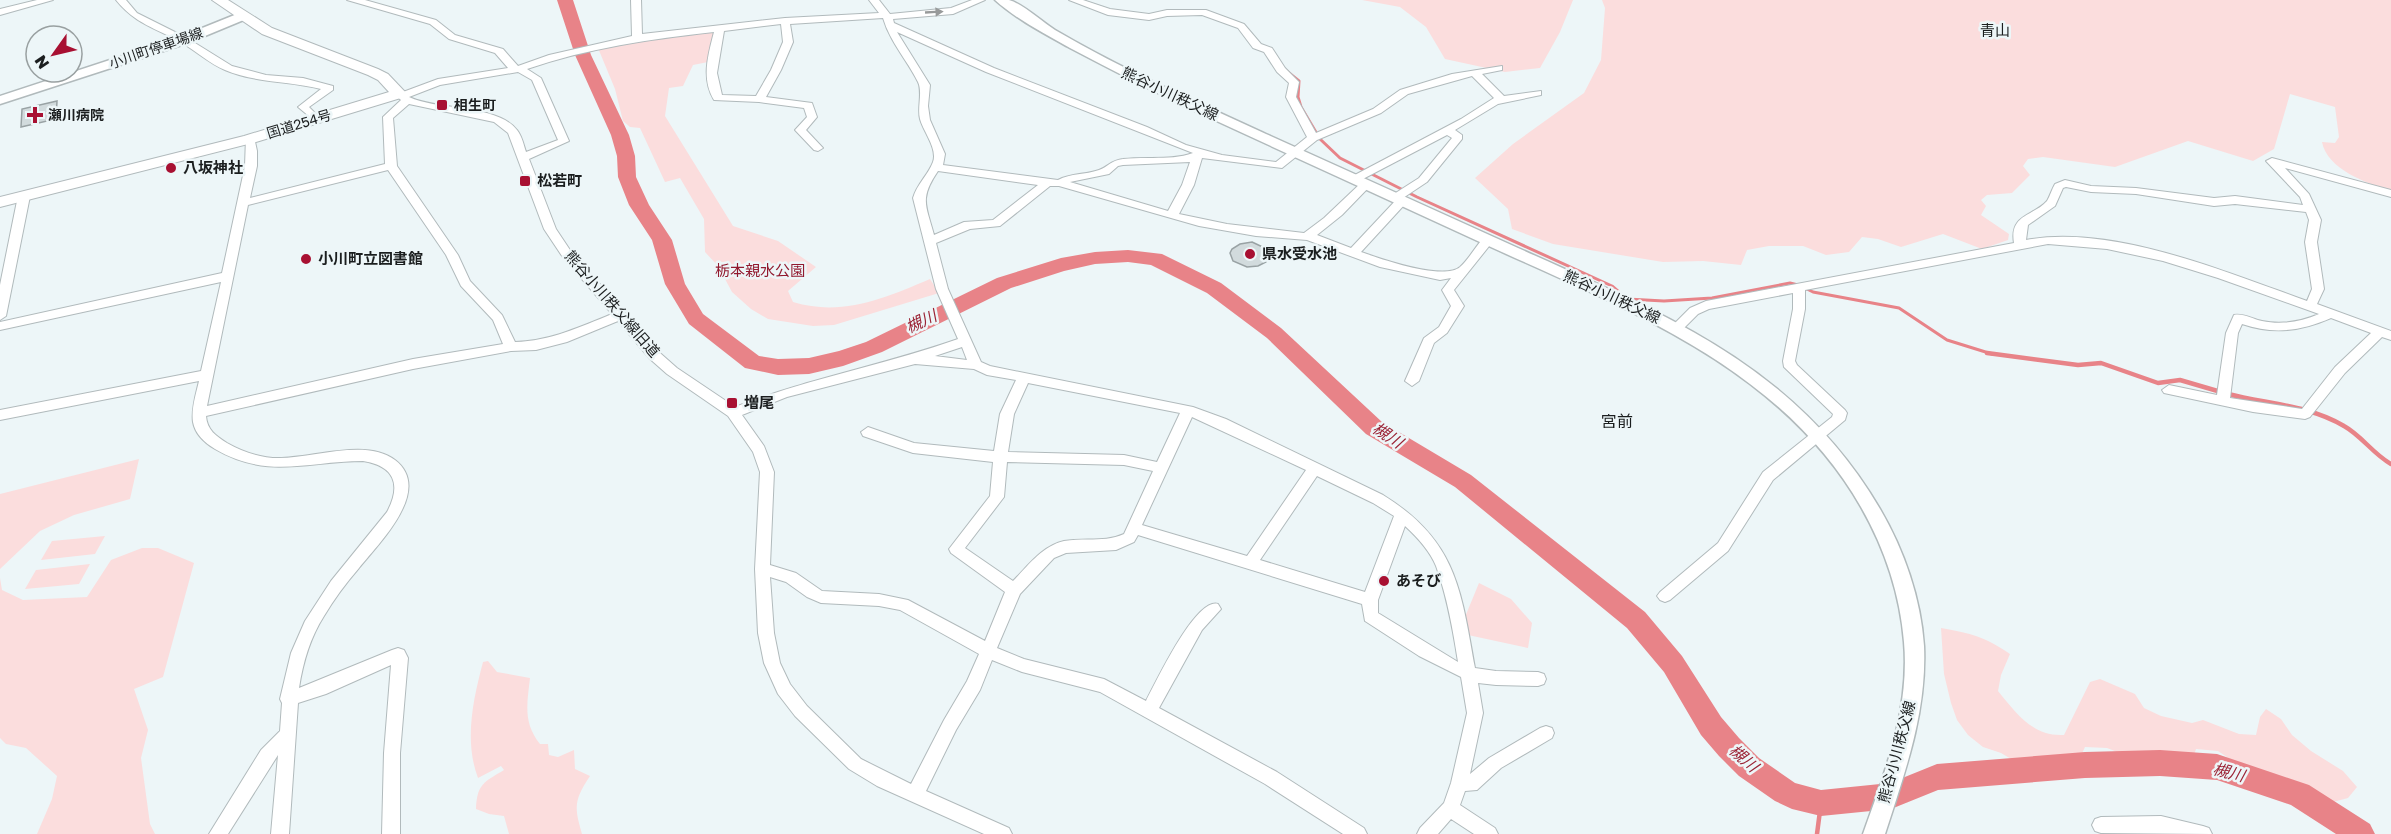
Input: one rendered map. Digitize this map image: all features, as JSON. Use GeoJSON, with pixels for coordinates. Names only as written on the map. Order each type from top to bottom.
{"type":"FeatureCollection","features":[{"type":"Feature","properties":{"kind":"highway"},"geometry":{"type":"LineString","coordinates":[[219,0],[267,31],[364,67],[382,77],[402,96]]}},
{"type":"Feature","properties":{"kind":"highway","name":"国道254号"},"geometry":{"type":"LineString","coordinates":[[0,202],[250,139],[316,118],[402,96]]}},
{"type":"Feature","properties":{"kind":"main road","name":"熊谷小川秩父線"},"geometry":{"type":"LineString","coordinates":[[1001,0],[1050,32],[1118,70],[1400,198],[1677,328],[1757,379],[1800,416],[1851,476],[1880,524],[1905,591],[1914,651],[1914,684],[1909,719],[1875,829]]}},
{"type":"Feature","properties":{"kind":"main road","name":"小川町停車場線"},"geometry":{"type":"LineString","coordinates":[[0,101],[184,40],[242,16]]}},
{"type":"Feature","properties":{"kind":"street"},"geometry":{"type":"LineString","coordinates":[[0,12],[48,0]]}},
{"type":"Feature","properties":{"kind":"street"},"geometry":{"type":"LineString","coordinates":[[121,0],[134,15],[184,40],[228,68],[266,78],[303,81],[329,88],[303,107],[316,118]]}},
{"type":"Feature","properties":{"kind":"street"},"geometry":{"type":"LineString","coordinates":[[352,0],[433,22],[452,37],[499,51],[516,69],[536,78],[564,141],[522,158]]}},
{"type":"Feature","properties":{"kind":"street"},"geometry":{"type":"LineString","coordinates":[[636,0],[637,38]]}},
{"type":"Feature","properties":{"kind":"street"},"geometry":{"type":"LineString","coordinates":[[874,0],[888,19],[893,35],[925,85],[923,106],[925,120],[940,154],[939,162],[922,187],[920,198],[942,289],[976,365]]}},
{"type":"Feature","properties":{"kind":"street"},"geometry":{"type":"LineString","coordinates":[[511,347],[498,318],[465,283],[452,255],[391,166],[388,117],[402,96],[438,82],[516,69],[553,57],[637,38],[785,21],[888,19],[953,10],[980,0]]}},
{"type":"Feature","properties":{"kind":"street"},"geometry":{"type":"LineString","coordinates":[[1074,0],[1108,12],[1149,17],[1167,13],[1203,12],[1241,26],[1257,46],[1268,50],[1281,70],[1294,82],[1291,97],[1312,138]]}},
{"type":"Feature","properties":{"kind":"street"},"geometry":{"type":"LineString","coordinates":[[888,19],[990,70],[1104,113],[1199,155],[1278,166],[1312,138],[1377,111],[1404,92],[1474,72],[1498,68]]}},
{"type":"Feature","properties":{"kind":"street"},"geometry":{"type":"LineString","coordinates":[[759,99],[788,42],[785,21]]}},
{"type":"Feature","properties":{"kind":"street"},"geometry":{"type":"LineString","coordinates":[[720,28],[712,61],[714,91],[718,98],[759,99],[808,105],[812,117],[800,130],[818,148]]}},
{"type":"Feature","properties":{"kind":"street"},"geometry":{"type":"LineString","coordinates":[[1474,72],[1502,100]]}},
{"type":"Feature","properties":{"kind":"street"},"geometry":{"type":"LineString","coordinates":[[1308,236],[1350,201],[1361,182],[1495,101],[1537,93]]}},
{"type":"Feature","properties":{"kind":"street","name":"熊谷小川秩父線旧道"},"geometry":{"type":"LineString","coordinates":[[402,96],[422,105],[497,119],[513,132],[550,229],[566,253],[637,337],[672,371],[733,413],[748,431],[765,463],[767,484],[763,513],[762,569],[769,654],[784,689],[801,711],[846,757],[883,780],[1003,834]]}},
{"type":"Feature","properties":{"kind":"street"},"geometry":{"type":"LineString","coordinates":[[1353,253],[1400,198],[1422,180],[1458,137],[1447,130]]}},
{"type":"Feature","properties":{"kind":"street"},"geometry":{"type":"LineString","coordinates":[[250,139],[251,166],[206,375],[199,424],[204,435],[223,447],[247,457],[277,463],[362,454],[386,459],[394,465],[399,474],[400,490],[396,507],[389,521],[330,591],[299,651],[288,699],[288,734],[280,834]]}},
{"type":"Feature","properties":{"kind":"street"},"geometry":{"type":"LineString","coordinates":[[940,154],[952,162],[957,169]]}},
{"type":"Feature","properties":{"kind":"street"},"geometry":{"type":"LineString","coordinates":[[1060,183],[1070,178],[1105,172],[1114,164],[1123,162],[1184,160],[1199,155]]}},
{"type":"Feature","properties":{"kind":"street"},"geometry":{"type":"LineString","coordinates":[[1172,215],[1188,185],[1199,155]]}},
{"type":"Feature","properties":{"kind":"street"},"geometry":{"type":"LineString","coordinates":[[2309,306],[2315,299],[2318,289],[2311,242],[2315,220],[2305,196],[2272,160],[2391,194]]}},
{"type":"Feature","properties":{"kind":"street"},"geometry":{"type":"LineString","coordinates":[[243,203],[391,166]]}},
{"type":"Feature","properties":{"kind":"street"},"geometry":{"type":"LineString","coordinates":[[934,168],[1060,183],[1172,215],[1269,234],[1308,236],[1380,262],[1440,276],[1464,271]]}},
{"type":"Feature","properties":{"kind":"street"},"geometry":{"type":"LineString","coordinates":[[932,241],[968,225],[996,223],[1047,183]]}},
{"type":"Feature","properties":{"kind":"street"},"geometry":{"type":"LineString","coordinates":[[2021,246],[2018,237],[2026,218],[2052,202],[2059,186],[2065,183],[2091,189],[2136,191],[2214,202],[2235,200],[2310,209]]}},
{"type":"Feature","properties":{"kind":"street"},"geometry":{"type":"LineString","coordinates":[[0,316],[24,196]]}},
{"type":"Feature","properties":{"kind":"street"},"geometry":{"type":"LineString","coordinates":[[1412,381],[1429,341],[1443,330],[1458,306],[1448,290],[1488,240]]}},
{"type":"Feature","properties":{"kind":"street"},"geometry":{"type":"LineString","coordinates":[[1677,328],[1694,311],[1706,305],[2048,240],[2114,246],[2204,268],[2386,334]]}},
{"type":"Feature","properties":{"kind":"street"},"geometry":{"type":"LineString","coordinates":[[0,326],[228,276]]}},
{"type":"Feature","properties":{"kind":"street"},"geometry":{"type":"LineString","coordinates":[[1665,596],[1723,547],[1763,488],[1768,476],[1838,420],[1840,413],[1791,367],[1789,361],[1799,309],[1799,289]]}},
{"type":"Feature","properties":{"kind":"street"},"geometry":{"type":"LineString","coordinates":[[2223,401],[2235,320],[2238,318],[2267,328],[2290,327],[2330,314]]}},
{"type":"Feature","properties":{"kind":"street"},"geometry":{"type":"LineString","coordinates":[[199,413],[373,372],[511,347],[536,346],[562,339],[618,316]]}},
{"type":"Feature","properties":{"kind":"street"},"geometry":{"type":"LineString","coordinates":[[2169,390],[2305,414],[2340,370],[2386,334]]}},
{"type":"Feature","properties":{"kind":"street"},"geometry":{"type":"LineString","coordinates":[[733,413],[784,393],[915,359],[965,341]]}},
{"type":"Feature","properties":{"kind":"street"},"geometry":{"type":"LineString","coordinates":[[915,359],[976,365],[1188,410],[1316,468],[1378,499],[1402,514],[1433,547],[1443,564],[1460,628],[1475,713],[1460,783],[1450,808],[1426,834]]}},
{"type":"Feature","properties":{"kind":"street"},"geometry":{"type":"LineString","coordinates":[[0,415],[206,375]]}},
{"type":"Feature","properties":{"kind":"street"},"geometry":{"type":"LineString","coordinates":[[1014,590],[956,549],[997,497],[999,458],[1007,414],[1024,377]]}},
{"type":"Feature","properties":{"kind":"street"},"geometry":{"type":"LineString","coordinates":[[916,793],[950,725],[974,685],[1014,590],[1049,554],[1064,548],[1116,544],[1129,538],[1188,410]]}},
{"type":"Feature","properties":{"kind":"street"},"geometry":{"type":"LineString","coordinates":[[868,432],[913,448],[999,458],[1124,460],[1162,468]]}},
{"type":"Feature","properties":{"kind":"street"},"geometry":{"type":"LineString","coordinates":[[1251,562],[1316,468]]}},
{"type":"Feature","properties":{"kind":"street"},"geometry":{"type":"LineString","coordinates":[[1402,514],[1370,600],[1370,616],[1430,654],[1468,672],[1482,677],[1539,679]]}},
{"type":"Feature","properties":{"kind":"street"},"geometry":{"type":"LineString","coordinates":[[1135,528],[1370,600]]}},
{"type":"Feature","properties":{"kind":"street"},"geometry":{"type":"LineString","coordinates":[[762,569],[791,577],[821,597],[879,600],[903,604],[988,651],[1022,665],[1104,686],[1271,778],[1358,834]]}},
{"type":"Feature","properties":{"kind":"street"},"geometry":{"type":"LineString","coordinates":[[1149,710],[1197,625],[1213,609]]}},
{"type":"Feature","properties":{"kind":"street"},"geometry":{"type":"LineString","coordinates":[[288,699],[320,689],[398,655],[400,658],[393,732],[391,834]]}},
{"type":"Feature","properties":{"kind":"street"},"geometry":{"type":"LineString","coordinates":[[1460,783],[1471,784],[1495,763],[1546,733]]}},
{"type":"Feature","properties":{"kind":"street"},"geometry":{"type":"LineString","coordinates":[[218,834],[267,754],[288,734]]}},
{"type":"Feature","properties":{"kind":"street"},"geometry":{"type":"LineString","coordinates":[[1450,808],[1490,834]]}},
{"type":"Feature","properties":{"kind":"street"},"geometry":{"type":"LineString","coordinates":[[2101,825],[2161,824],[2203,834]]}},
{"type":"Feature","properties":{"kind":"green space"},"geometry":{"type":"Polygon","coordinates":[[[1362,0],[1573,0],[1560,32],[1540,68],[1505,72],[1445,59],[1426,27],[1400,7],[1362,0]]]}},
{"type":"Feature","properties":{"kind":"green space"},"geometry":{"type":"Polygon","coordinates":[[[1602,0],[2391,0],[2391,190],[2349,174],[2325,152],[2322,142],[2335,143],[2339,137],[2335,107],[2290,94],[2274,149],[2253,161],[2188,141],[2115,167],[2043,157],[2028,159],[2023,166],[2030,175],[2012,193],[1987,195],[1981,200],[1986,206],[1981,215],[2009,234],[2008,240],[1982,249],[1943,234],[1901,247],[1878,239],[1862,237],[1849,252],[1826,255],[1803,246],[1769,246],[1747,250],[1741,265],[1703,261],[1663,262],[1553,244],[1512,229],[1508,209],[1475,178],[1513,144],[1584,93],[1601,60],[1605,8],[1602,0]]]}},
{"type":"Feature","properties":{"kind":"green space","name":"栃本親水公園"},"geometry":{"type":"Polygon","coordinates":[[[714,31],[708,62],[693,65],[683,86],[669,88],[665,116],[733,226],[778,241],[816,267],[788,291],[793,302],[811,306],[846,306],[880,299],[930,279],[939,293],[834,325],[813,326],[768,319],[751,309],[732,292],[718,266],[705,252],[704,219],[680,178],[665,182],[640,128],[630,127],[623,121],[615,89],[598,48],[629,41],[714,31]]]}},
{"type":"Feature","properties":{"kind":"green space"},"geometry":{"type":"Polygon","coordinates":[[[139,459],[130,499],[74,515],[40,531],[0,569],[0,494],[139,459]]]}},
{"type":"Feature","properties":{"kind":"green space"},"geometry":{"type":"Polygon","coordinates":[[[105,536],[95,554],[41,560],[52,541],[105,536]]]}},
{"type":"Feature","properties":{"kind":"green space"},"geometry":{"type":"Polygon","coordinates":[[[142,548],[158,548],[194,563],[163,677],[134,689],[148,730],[141,758],[150,824],[155,834],[37,834],[52,799],[57,776],[26,748],[6,744],[0,738],[0,578],[2,590],[23,600],[87,597],[111,560],[142,548]]]}},
{"type":"Feature","properties":{"kind":"green space"},"geometry":{"type":"Polygon","coordinates":[[[90,564],[79,584],[25,589],[36,570],[90,564]]]}},
{"type":"Feature","properties":{"kind":"green space"},"geometry":{"type":"Polygon","coordinates":[[[1479,583],[1511,599],[1532,623],[1528,648],[1468,635],[1465,617],[1479,583]]]}},
{"type":"Feature","properties":{"kind":"green space"},"geometry":{"type":"Polygon","coordinates":[[[1941,628],[1977,636],[2010,654],[2001,675],[1998,691],[2026,722],[2043,732],[2064,735],[2090,682],[2100,679],[2135,694],[2144,708],[2161,716],[2192,723],[2203,720],[2239,734],[2256,735],[2260,717],[2266,709],[2281,719],[2292,735],[2311,751],[2343,771],[2357,787],[2348,798],[2333,802],[2294,784],[2243,768],[2218,751],[2196,749],[2192,761],[2172,755],[2143,752],[2125,755],[2107,748],[2085,747],[2078,762],[2025,767],[2001,753],[1983,747],[1968,735],[1957,720],[1944,674],[1941,628]]]}},
{"type":"Feature","properties":{"kind":"green space"},"geometry":{"type":"Polygon","coordinates":[[[488,661],[497,672],[530,678],[528,713],[535,736],[540,744],[548,744],[549,755],[558,757],[574,750],[575,769],[590,776],[581,791],[577,804],[582,834],[509,834],[504,816],[476,809],[480,789],[504,770],[501,766],[478,778],[471,750],[476,691],[483,662],[488,661]]]}},
{"type":"Feature","properties":{"kind":"building","name":"瀬川病院"},"geometry":{"type":"Polygon","coordinates":[[[57,101],[56,119],[21,127],[22,109],[57,101]]]}},
{"type":"Feature","properties":{"kind":"building","name":"県水受水池"},"geometry":{"type":"Polygon","coordinates":[[[1252,242],[1267,249],[1269,256],[1266,262],[1258,266],[1247,267],[1233,261],[1230,253],[1232,249],[1240,244],[1252,242]]]}},
{"type":"Feature","properties":{"kind":"waterway","name":"槻川"},"geometry":{"type":"LineString","coordinates":[[565,0],[583,55],[620,135],[626,156],[627,177],[639,205],[662,240],[675,284],[696,319],[753,363],[778,367],[809,366],[843,358],[874,347],[1004,283],[1061,265],[1095,258],[1128,256],[1155,259],[1214,288],[1274,333],[1374,428],[1463,481],[1636,620],[1673,664],[1711,726],[1729,747],[1749,767],[1785,792],[1802,800],[1821,803],[1891,796],[1937,777],[2085,765],[2160,763],[2217,767],[2299,794],[2360,834]]}},
{"type":"Feature","properties":{"kind":"waterway"},"geometry":{"type":"LineString","coordinates":[[1284,69],[1299,81],[1298,97],[1301,107],[1320,139],[1340,158],[1417,197],[1612,286],[1627,299],[1664,301],[1712,298],[1790,283],[1798,285]]}},
{"type":"Feature","properties":{"kind":"waterway"},"geometry":{"type":"LineString","coordinates":[[1805,288],[1813,292],[1899,308],[1947,340],[1990,353]]}},
{"type":"Feature","properties":{"kind":"waterway"},"geometry":{"type":"LineString","coordinates":[[1990,353],[2078,365],[2101,363],[2158,383],[2180,380],[2221,392]]}},
{"type":"Feature","properties":{"kind":"waterway"},"geometry":{"type":"LineString","coordinates":[[2228,394],[2302,409],[2331,419],[2350,430],[2391,464]]}},
{"type":"Feature","properties":{"kind":"waterway"},"geometry":{"type":"LineString","coordinates":[[1817,834],[1821,803]]}},
{"type":"Feature","properties":{"kind":"place","name":"相生町"},"geometry":{"type":"Point","coordinates":[442,105]}},
{"type":"Feature","properties":{"kind":"place","name":"瀬川病院"},"geometry":{"type":"Point","coordinates":[35,115]}},
{"type":"Feature","properties":{"kind":"place","name":"八坂神社"},"geometry":{"type":"Point","coordinates":[171,168]}},
{"type":"Feature","properties":{"kind":"place","name":"松若町"},"geometry":{"type":"Point","coordinates":[525,181]}},
{"type":"Feature","properties":{"kind":"place","name":"県水受水池"},"geometry":{"type":"Point","coordinates":[1250,254]}},
{"type":"Feature","properties":{"kind":"place","name":"小川町立図書館"},"geometry":{"type":"Point","coordinates":[306,259]}},
{"type":"Feature","properties":{"kind":"place","name":"増尾"},"geometry":{"type":"Point","coordinates":[732,403]}},
{"type":"Feature","properties":{"kind":"place","name":"あそび"},"geometry":{"type":"Point","coordinates":[1384,581]}},
{"type":"Feature","properties":{"kind":"district","name":"青山"},"geometry":{"type":"Point","coordinates":[1995,31]}},
{"type":"Feature","properties":{"kind":"district","name":"宮前"},"geometry":{"type":"Point","coordinates":[1617,421]}}]}
